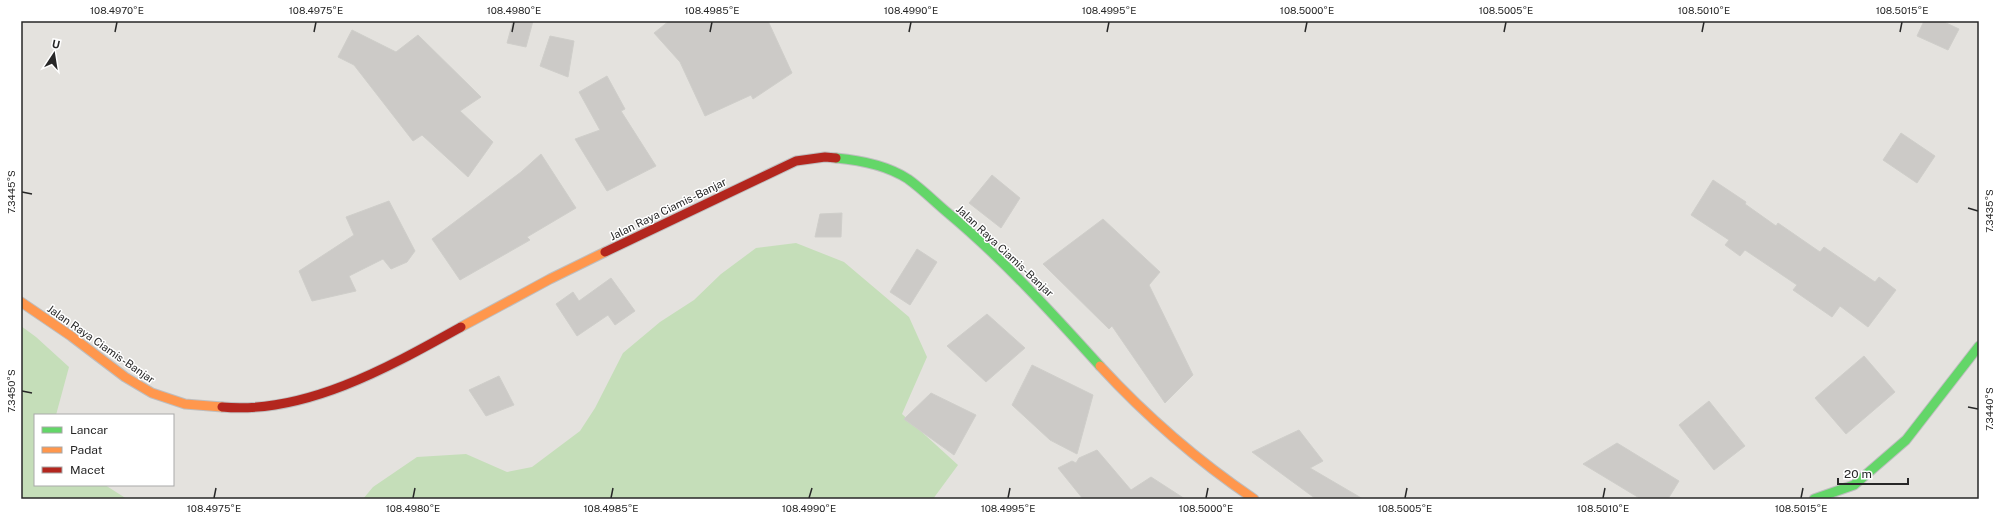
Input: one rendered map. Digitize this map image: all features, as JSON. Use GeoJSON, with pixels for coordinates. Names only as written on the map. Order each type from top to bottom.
{"type":"FeatureCollection","features":[{"type":"Feature","properties":{"kind":"main road","name":"Jalan Raya Ciamis-Banjar"},"geometry":{"type":"LineString","coordinates":[[21,302],[71,336],[140,388],[158,396],[184,404],[236,409],[293,401],[322,394],[361,379],[548,279],[796,161],[825,157],[852,159],[880,167],[908,179],[973,234],[1051,312],[1115,382],[1184,447],[1222,477],[1254,499]]}},
{"type":"Feature","properties":{"kind":"main road"},"geometry":{"type":"LineString","coordinates":[[1814,499],[1854,485],[1906,440],[1979,346]]}},
{"type":"Feature","properties":{"kind":"green space"},"geometry":{"type":"Polygon","coordinates":[[[796,243],[844,262],[909,317],[927,357],[902,414],[958,465],[933,499],[363,499],[373,487],[417,457],[466,454],[507,472],[532,467],[580,431],[595,408],[623,353],[660,322],[694,300],[721,274],[756,248],[796,243]]]}},
{"type":"Feature","properties":{"kind":"green space"},"geometry":{"type":"Polygon","coordinates":[[[21,326],[36,337],[69,367],[56,414],[34,414],[34,486],[107,486],[127,499],[21,499],[21,326]]]}},
{"type":"Feature","properties":{"kind":"building"},"geometry":{"type":"Polygon","coordinates":[[[513,21],[533,21],[526,47],[507,43],[513,21]]]}},
{"type":"Feature","properties":{"kind":"building"},"geometry":{"type":"Polygon","coordinates":[[[669,21],[768,21],[792,73],[753,99],[751,95],[705,116],[680,62],[654,33],[669,21]]]}},
{"type":"Feature","properties":{"kind":"building"},"geometry":{"type":"Polygon","coordinates":[[[1924,21],[1942,21],[1959,29],[1948,50],[1917,36],[1924,21]]]}},
{"type":"Feature","properties":{"kind":"building"},"geometry":{"type":"Polygon","coordinates":[[[352,30],[396,52],[418,35],[481,97],[460,111],[493,142],[468,177],[422,135],[413,141],[354,65],[338,57],[352,30]]]}},
{"type":"Feature","properties":{"kind":"building"},"geometry":{"type":"Polygon","coordinates":[[[550,36],[574,41],[568,77],[540,66],[550,36]]]}},
{"type":"Feature","properties":{"kind":"building"},"geometry":{"type":"Polygon","coordinates":[[[607,76],[625,109],[621,111],[656,166],[607,191],[575,139],[600,130],[579,92],[607,76]]]}},
{"type":"Feature","properties":{"kind":"building"},"geometry":{"type":"Polygon","coordinates":[[[1901,133],[1935,156],[1917,183],[1883,160],[1901,133]]]}},
{"type":"Feature","properties":{"kind":"building"},"geometry":{"type":"Polygon","coordinates":[[[541,154],[576,208],[527,237],[530,240],[460,280],[432,239],[521,172],[541,154]]]}},
{"type":"Feature","properties":{"kind":"building"},"geometry":{"type":"Polygon","coordinates":[[[992,175],[1020,198],[1001,228],[969,203],[992,175]]]}},
{"type":"Feature","properties":{"kind":"building"},"geometry":{"type":"Polygon","coordinates":[[[1713,180],[1746,202],[1745,204],[1776,226],[1778,223],[1820,252],[1824,247],[1875,282],[1879,277],[1896,290],[1868,327],[1840,306],[1832,317],[1793,290],[1797,285],[1745,250],[1740,256],[1725,245],[1729,240],[1691,215],[1713,180]]]}},
{"type":"Feature","properties":{"kind":"building"},"geometry":{"type":"Polygon","coordinates":[[[389,201],[415,251],[407,262],[391,269],[383,259],[349,276],[356,291],[312,301],[299,271],[354,235],[346,217],[389,201]]]}},
{"type":"Feature","properties":{"kind":"building"},"geometry":{"type":"Polygon","coordinates":[[[842,213],[841,237],[815,237],[820,214],[842,213]]]}},
{"type":"Feature","properties":{"kind":"building"},"geometry":{"type":"Polygon","coordinates":[[[1103,219],[1160,272],[1149,285],[1193,375],[1165,403],[1112,326],[1109,329],[1043,264],[1103,219]]]}},
{"type":"Feature","properties":{"kind":"building"},"geometry":{"type":"Polygon","coordinates":[[[917,249],[937,262],[910,305],[890,292],[917,249]]]}},
{"type":"Feature","properties":{"kind":"building"},"geometry":{"type":"Polygon","coordinates":[[[611,278],[635,311],[615,325],[608,315],[577,336],[556,304],[573,292],[579,301],[611,278]]]}},
{"type":"Feature","properties":{"kind":"building"},"geometry":{"type":"Polygon","coordinates":[[[987,314],[1025,348],[986,382],[947,346],[987,314]]]}},
{"type":"Feature","properties":{"kind":"building"},"geometry":{"type":"Polygon","coordinates":[[[1864,356],[1895,392],[1846,434],[1815,398],[1864,356]]]}},
{"type":"Feature","properties":{"kind":"building"},"geometry":{"type":"Polygon","coordinates":[[[1032,365],[1093,395],[1077,454],[1050,440],[1012,405],[1032,365]]]}},
{"type":"Feature","properties":{"kind":"building"},"geometry":{"type":"Polygon","coordinates":[[[499,376],[514,405],[486,416],[469,390],[499,376]]]}},
{"type":"Feature","properties":{"kind":"building"},"geometry":{"type":"Polygon","coordinates":[[[931,393],[976,415],[954,455],[904,419],[931,393]]]}},
{"type":"Feature","properties":{"kind":"building"},"geometry":{"type":"Polygon","coordinates":[[[1709,401],[1745,446],[1714,470],[1679,425],[1709,401]]]}},
{"type":"Feature","properties":{"kind":"building"},"geometry":{"type":"Polygon","coordinates":[[[1299,430],[1323,461],[1310,468],[1363,499],[1316,499],[1252,452],[1299,430]]]}},
{"type":"Feature","properties":{"kind":"building"},"geometry":{"type":"Polygon","coordinates":[[[1617,443],[1679,481],[1668,499],[1641,499],[1583,464],[1617,443]]]}},
{"type":"Feature","properties":{"kind":"building"},"geometry":{"type":"Polygon","coordinates":[[[1097,450],[1131,490],[1151,477],[1185,499],[1083,499],[1058,468],[1072,461],[1076,463],[1079,458],[1097,450]]]}},
{"type":"Feature","properties":{"kind":"traffic: fast"},"geometry":{"type":"LineString","coordinates":[[836,158],[854,160],[882,167],[908,179],[1008,268],[1100,366]]}},
{"type":"Feature","properties":{"kind":"traffic: fast"},"geometry":{"type":"LineString","coordinates":[[1814,499],[1854,485],[1906,440],[1979,346]]}},
{"type":"Feature","properties":{"kind":"traffic: slow"},"geometry":{"type":"LineString","coordinates":[[461,327],[550,279],[605,252]]}},
{"type":"Feature","properties":{"kind":"traffic: slow"},"geometry":{"type":"LineString","coordinates":[[21,302],[71,336],[125,377],[152,393],[185,404],[222,407]]}},
{"type":"Feature","properties":{"kind":"traffic: slow"},"geometry":{"type":"LineString","coordinates":[[1100,366],[1136,403],[1173,437],[1254,499]]}},
{"type":"Feature","properties":{"kind":"traffic: jam"},"geometry":{"type":"LineString","coordinates":[[605,252],[796,161],[825,157],[836,158]]}},
{"type":"Feature","properties":{"kind":"traffic: jam"},"geometry":{"type":"LineString","coordinates":[[222,407],[253,407],[285,403],[346,385],[377,372],[461,327]]}}]}
